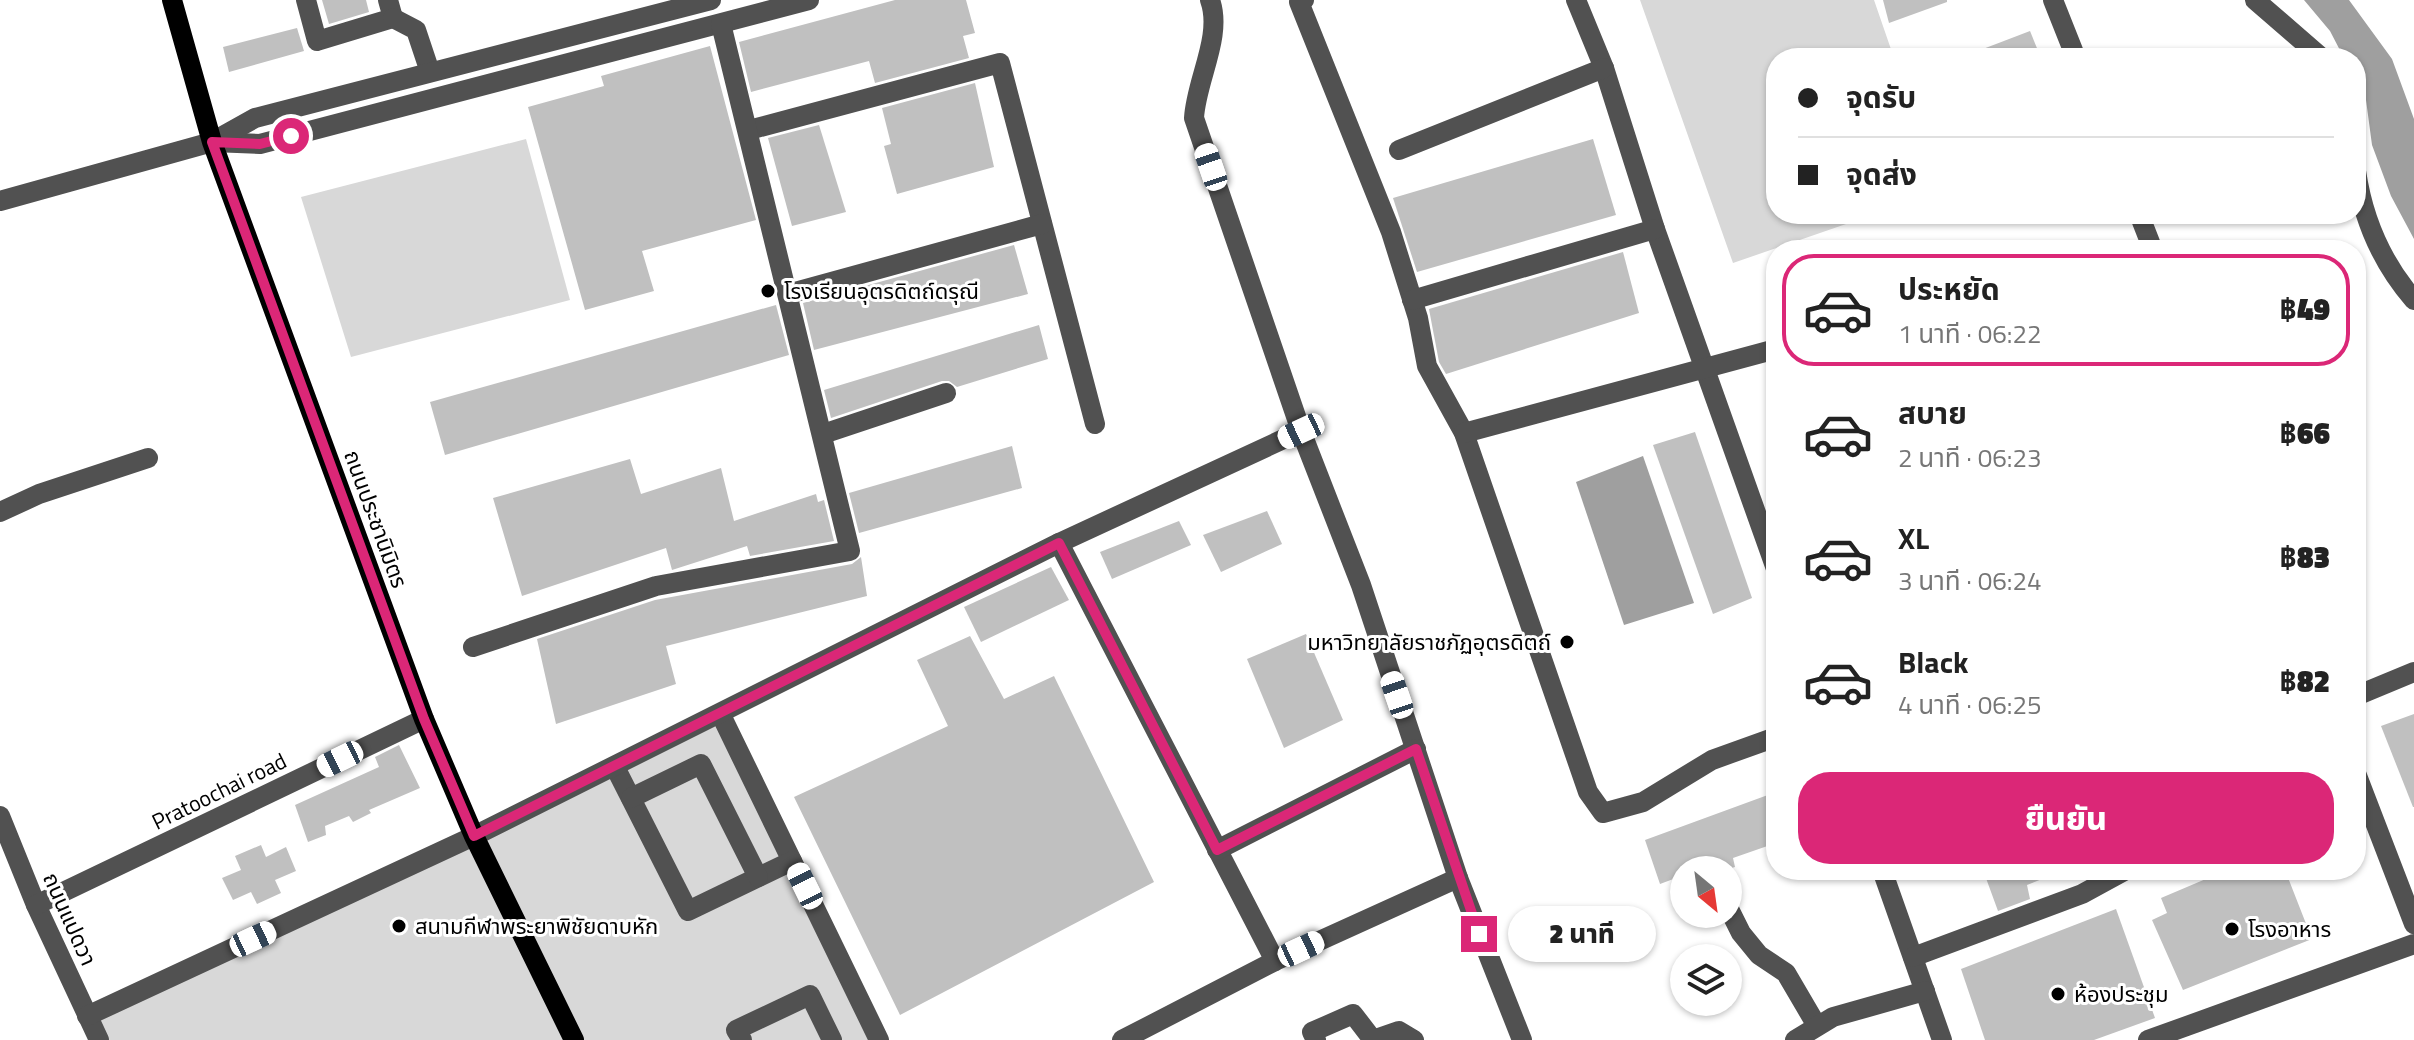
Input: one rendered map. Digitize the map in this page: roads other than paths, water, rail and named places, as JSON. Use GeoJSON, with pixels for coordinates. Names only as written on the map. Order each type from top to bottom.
{"type":"FeatureCollection","features":[{"type":"Feature","properties":{"kind":"main road","name":"ถนนประชานิมิตร"},"geometry":{"type":"LineString","coordinates":[[172,0],[212,142],[424,719],[474,836],[574,1040]]}},
{"type":"Feature","properties":{"kind":"street"},"geometry":{"type":"LineString","coordinates":[[306,0],[317,41],[391,9],[416,30],[430,72]]}},
{"type":"Feature","properties":{"kind":"street"},"geometry":{"type":"LineString","coordinates":[[0,201],[212,142],[255,118],[711,0]]}},
{"type":"Feature","properties":{"kind":"street"},"geometry":{"type":"LineString","coordinates":[[212,142],[260,144],[809,0]]}},
{"type":"Feature","properties":{"kind":"street"},"geometry":{"type":"LineString","coordinates":[[1210,0],[1214,24],[1195,93],[1194,118],[1301,431],[1361,585],[1458,878],[1522,1040]]}},
{"type":"Feature","properties":{"kind":"street"},"geometry":{"type":"LineString","coordinates":[[1304,0],[1299,2],[1391,232],[1412,300],[1427,366],[1464,433],[1588,792],[1603,813],[1643,802],[1712,760],[1766,741]]}},
{"type":"Feature","properties":{"kind":"street"},"geometry":{"type":"LineString","coordinates":[[1576,0],[1604,68],[1655,229],[1766,541]]}},
{"type":"Feature","properties":{"kind":"street"},"geometry":{"type":"LineString","coordinates":[[2053,0],[2072,48]]}},
{"type":"Feature","properties":{"kind":"street"},"geometry":{"type":"LineString","coordinates":[[2255,0],[2310,48]]}},
{"type":"Feature","properties":{"kind":"street"},"geometry":{"type":"LineString","coordinates":[[473,647],[656,586],[850,551],[721,24]]}},
{"type":"Feature","properties":{"kind":"street"},"geometry":{"type":"LineString","coordinates":[[749,130],[1000,63],[1095,424]]}},
{"type":"Feature","properties":{"kind":"street"},"geometry":{"type":"LineString","coordinates":[[1399,150],[1604,68]]}},
{"type":"Feature","properties":{"kind":"street"},"geometry":{"type":"LineString","coordinates":[[2366,216],[2381,254],[2414,300]]}},
{"type":"Feature","properties":{"kind":"street"},"geometry":{"type":"LineString","coordinates":[[788,294],[1042,224]]}},
{"type":"Feature","properties":{"kind":"street"},"geometry":{"type":"LineString","coordinates":[[1412,300],[1655,229]]}},
{"type":"Feature","properties":{"kind":"street"},"geometry":{"type":"LineString","coordinates":[[1464,433],[1766,352]]}},
{"type":"Feature","properties":{"kind":"street"},"geometry":{"type":"LineString","coordinates":[[823,434],[946,393]]}},
{"type":"Feature","properties":{"kind":"street"},"geometry":{"type":"LineString","coordinates":[[87,1016],[474,836],[721,715],[1059,543],[1301,431]]}},
{"type":"Feature","properties":{"kind":"street"},"geometry":{"type":"LineString","coordinates":[[0,512],[39,494],[148,458]]}},
{"type":"Feature","properties":{"kind":"street"},"geometry":{"type":"LineString","coordinates":[[1059,543],[1275,961]]}},
{"type":"Feature","properties":{"kind":"street"},"geometry":{"type":"LineString","coordinates":[[2366,692],[2414,672]]}},
{"type":"Feature","properties":{"kind":"street"},"geometry":{"type":"LineString","coordinates":[[721,715],[879,1040]]}},
{"type":"Feature","properties":{"kind":"street","name":"Pratoochai road"},"geometry":{"type":"LineString","coordinates":[[36,905],[424,719]]}},
{"type":"Feature","properties":{"kind":"street"},"geometry":{"type":"LineString","coordinates":[[1217,850],[1416,749]]}},
{"type":"Feature","properties":{"kind":"street"},"geometry":{"type":"LineString","coordinates":[[631,798],[701,764],[758,877]]}},
{"type":"Feature","properties":{"kind":"street"},"geometry":{"type":"LineString","coordinates":[[615,767],[688,911],[792,861]]}},
{"type":"Feature","properties":{"kind":"street"},"geometry":{"type":"LineString","coordinates":[[2366,805],[2414,924]]}},
{"type":"Feature","properties":{"kind":"street","name":"ถนนแปดวา"},"geometry":{"type":"LineString","coordinates":[[0,816],[36,905],[99,1040]]}},
{"type":"Feature","properties":{"kind":"street"},"geometry":{"type":"LineString","coordinates":[[1122,1040],[1275,961],[1458,878]]}},
{"type":"Feature","properties":{"kind":"street"},"geometry":{"type":"LineString","coordinates":[[1886,880],[1942,1040]]}},
{"type":"Feature","properties":{"kind":"street"},"geometry":{"type":"LineString","coordinates":[[1913,957],[2082,894],[2108,880]]}},
{"type":"Feature","properties":{"kind":"street"},"geometry":{"type":"LineString","coordinates":[[1738,928],[1759,955],[1786,973],[1817,1026]]}},
{"type":"Feature","properties":{"kind":"street"},"geometry":{"type":"LineString","coordinates":[[2148,1040],[2414,944]]}},
{"type":"Feature","properties":{"kind":"street"},"geometry":{"type":"LineString","coordinates":[[1795,1040],[1833,1017],[1925,991]]}},
{"type":"Feature","properties":{"kind":"street"},"geometry":{"type":"LineString","coordinates":[[742,1040],[736,1030],[810,995],[832,1040]]}},
{"type":"Feature","properties":{"kind":"street"},"geometry":{"type":"LineString","coordinates":[[1316,1040],[1312,1032],[1353,1014],[1373,1040],[1399,1031],[1414,1040]]}},
{"type":"Feature","properties":{"kind":"place","name":"โรงเรียนอุตรดิตถ์ดรุณี"},"geometry":{"type":"Point","coordinates":[768,291]}},
{"type":"Feature","properties":{"kind":"place","name":"มหาวิทยาลัยราชภัฏอุตรดิตถ์"},"geometry":{"type":"Point","coordinates":[1567,642]}},
{"type":"Feature","properties":{"kind":"place","name":"สนามกีฬาพระยาพิชัยดาบหัก"},"geometry":{"type":"Point","coordinates":[399,926]}},
{"type":"Feature","properties":{"kind":"place","name":"โรงอาหาร"},"geometry":{"type":"Point","coordinates":[2232,929]}},
{"type":"Feature","properties":{"kind":"place","name":"ห้องประชุม"},"geometry":{"type":"Point","coordinates":[2058,994]}}]}
